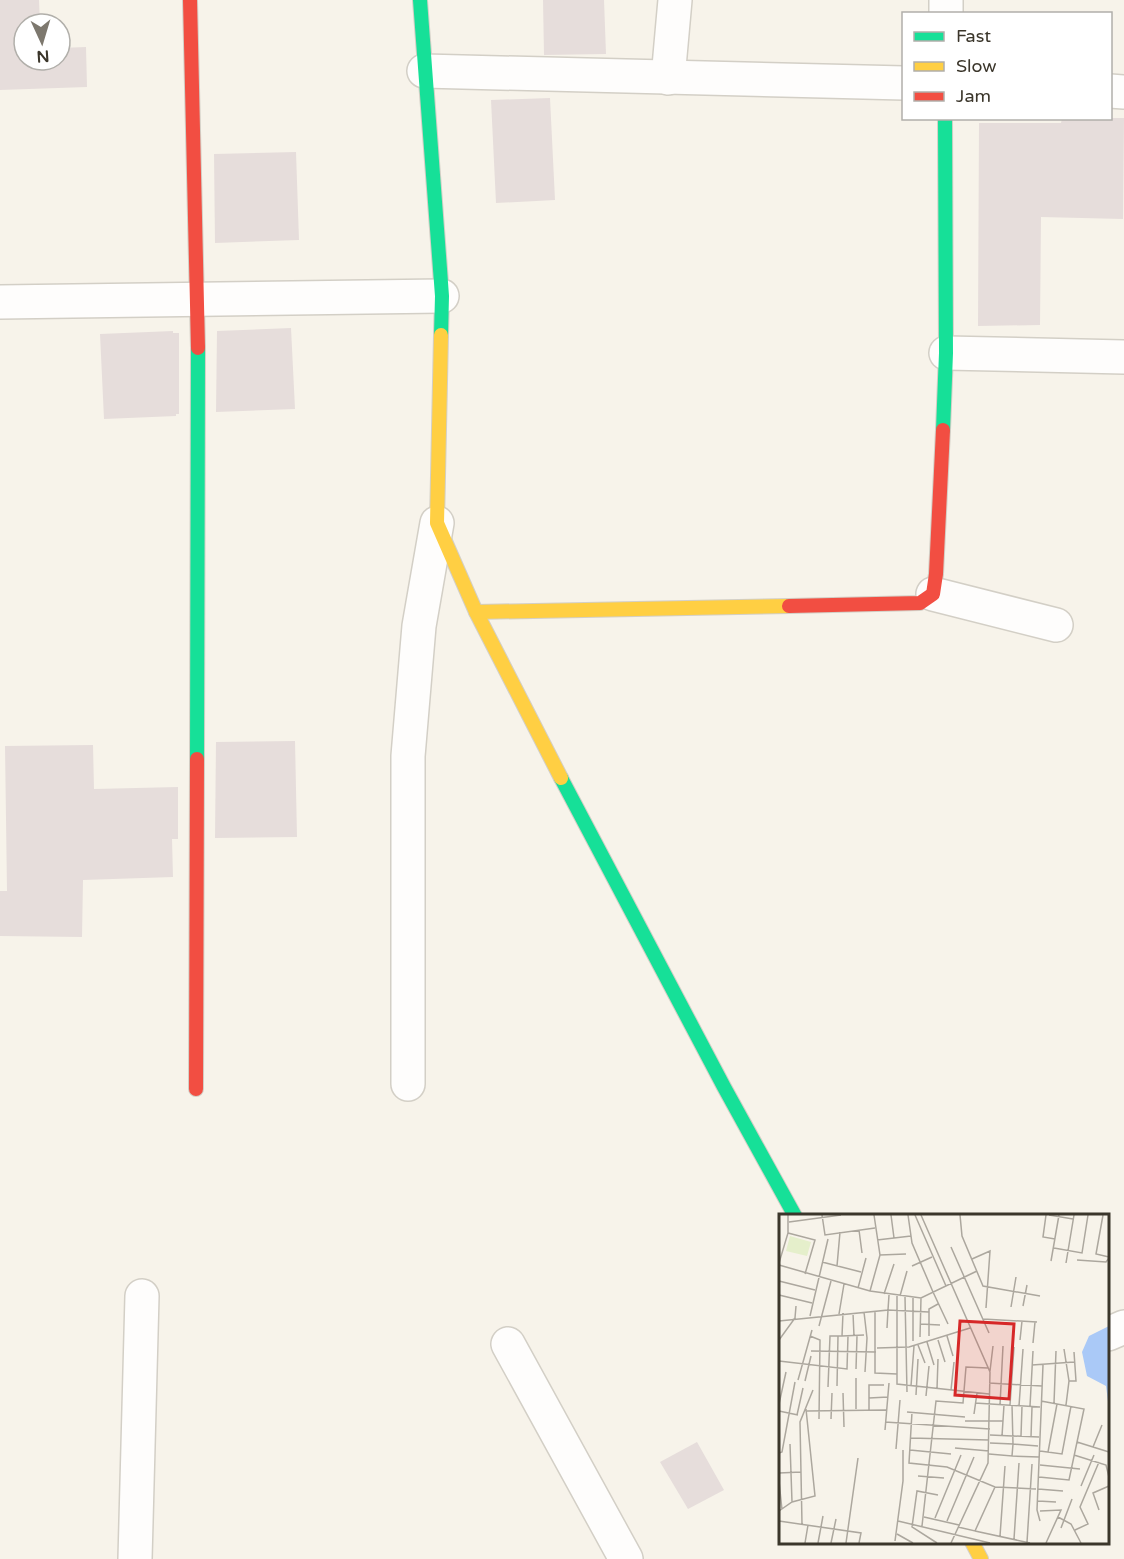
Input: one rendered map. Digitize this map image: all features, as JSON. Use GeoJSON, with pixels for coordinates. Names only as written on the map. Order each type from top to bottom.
{"type":"FeatureCollection","features":[{"type":"Feature","properties":{"kind":"street"},"geometry":{"type":"LineString","coordinates":[[190,0],[198,300],[196,1089]]}},
{"type":"Feature","properties":{"kind":"street"},"geometry":{"type":"LineString","coordinates":[[408,1084],[408,756],[419,626],[437,523],[442,296],[420,0]]}},
{"type":"Feature","properties":{"kind":"street"},"geometry":{"type":"LineString","coordinates":[[668,78],[675,0]]}},
{"type":"Feature","properties":{"kind":"street"},"geometry":{"type":"LineString","coordinates":[[424,71],[902,83]]}},
{"type":"Feature","properties":{"kind":"street"},"geometry":{"type":"LineString","coordinates":[[476,612],[920,603],[933,594],[936,574],[946,353],[945,120]]}},
{"type":"Feature","properties":{"kind":"street"},"geometry":{"type":"LineString","coordinates":[[0,302],[442,296]]}},
{"type":"Feature","properties":{"kind":"street"},"geometry":{"type":"LineString","coordinates":[[946,353],[1124,357]]}},
{"type":"Feature","properties":{"kind":"street"},"geometry":{"type":"LineString","coordinates":[[437,523],[476,612],[520,701],[724,1087],[794,1214]]}},
{"type":"Feature","properties":{"kind":"street"},"geometry":{"type":"LineString","coordinates":[[933,594],[1056,626]]}},
{"type":"Feature","properties":{"kind":"street"},"geometry":{"type":"LineString","coordinates":[[135,1559],[142,1296]]}},
{"type":"Feature","properties":{"kind":"street"},"geometry":{"type":"LineString","coordinates":[[1109,1333],[1124,1327]]}},
{"type":"Feature","properties":{"kind":"street"},"geometry":{"type":"LineString","coordinates":[[508,1344],[626,1559]]}},
{"type":"Feature","properties":{"kind":"street"},"geometry":{"type":"LineString","coordinates":[[973,1544],[981,1559]]}},
{"type":"Feature","properties":{"kind":"building"},"geometry":{"type":"Polygon","coordinates":[[[0,0],[39,0],[40,12],[12,12],[12,72],[72,72],[72,48],[86,47],[87,87],[0,90],[0,0]]]}},
{"type":"Feature","properties":{"kind":"building"},"geometry":{"type":"Polygon","coordinates":[[[543,0],[604,0],[606,54],[544,55],[543,0]]]}},
{"type":"Feature","properties":{"kind":"building"},"geometry":{"type":"Polygon","coordinates":[[[550,98],[555,200],[496,203],[491,100],[550,98]]]}},
{"type":"Feature","properties":{"kind":"building"},"geometry":{"type":"Polygon","coordinates":[[[1124,118],[1123,219],[1041,217],[1040,325],[978,326],[979,123],[1061,123],[1062,120],[1124,118]]]}},
{"type":"Feature","properties":{"kind":"building"},"geometry":{"type":"Polygon","coordinates":[[[296,152],[299,240],[215,243],[214,154],[296,152]]]}},
{"type":"Feature","properties":{"kind":"building"},"geometry":{"type":"Polygon","coordinates":[[[291,328],[295,409],[216,412],[217,331],[291,328]]]}},
{"type":"Feature","properties":{"kind":"building"},"geometry":{"type":"Polygon","coordinates":[[[173,331],[173,333],[179,333],[179,414],[104,419],[100,334],[173,331]]]}},
{"type":"Feature","properties":{"kind":"building"},"geometry":{"type":"Polygon","coordinates":[[[295,741],[297,837],[215,838],[216,742],[295,741]]]}},
{"type":"Feature","properties":{"kind":"building"},"geometry":{"type":"Polygon","coordinates":[[[93,745],[94,789],[178,787],[178,839],[172,839],[173,877],[83,880],[82,937],[0,936],[0,891],[7,891],[5,746],[93,745]]]}},
{"type":"Feature","properties":{"kind":"building"},"geometry":{"type":"Polygon","coordinates":[[[697,1442],[724,1490],[688,1509],[660,1462],[697,1442]]]}},
{"type":"Feature","properties":{"kind":"traffic: fast"},"geometry":{"type":"LineString","coordinates":[[420,0],[442,296],[441,335]]}},
{"type":"Feature","properties":{"kind":"traffic: fast"},"geometry":{"type":"LineString","coordinates":[[943,430],[946,353],[945,120]]}},
{"type":"Feature","properties":{"kind":"traffic: fast"},"geometry":{"type":"LineString","coordinates":[[197,759],[198,348]]}},
{"type":"Feature","properties":{"kind":"traffic: fast"},"geometry":{"type":"LineString","coordinates":[[561,778],[724,1087],[794,1214]]}},
{"type":"Feature","properties":{"kind":"traffic: slow"},"geometry":{"type":"LineString","coordinates":[[441,335],[437,523],[476,612],[561,778]]}},
{"type":"Feature","properties":{"kind":"traffic: slow"},"geometry":{"type":"LineString","coordinates":[[476,612],[789,606]]}},
{"type":"Feature","properties":{"kind":"traffic: slow"},"geometry":{"type":"LineString","coordinates":[[973,1544],[981,1559]]}},
{"type":"Feature","properties":{"kind":"traffic: jam"},"geometry":{"type":"LineString","coordinates":[[190,0],[198,348]]}},
{"type":"Feature","properties":{"kind":"traffic: jam"},"geometry":{"type":"LineString","coordinates":[[789,606],[920,603],[933,594],[943,430]]}},
{"type":"Feature","properties":{"kind":"traffic: jam"},"geometry":{"type":"LineString","coordinates":[[196,1089],[197,759]]}}]}
